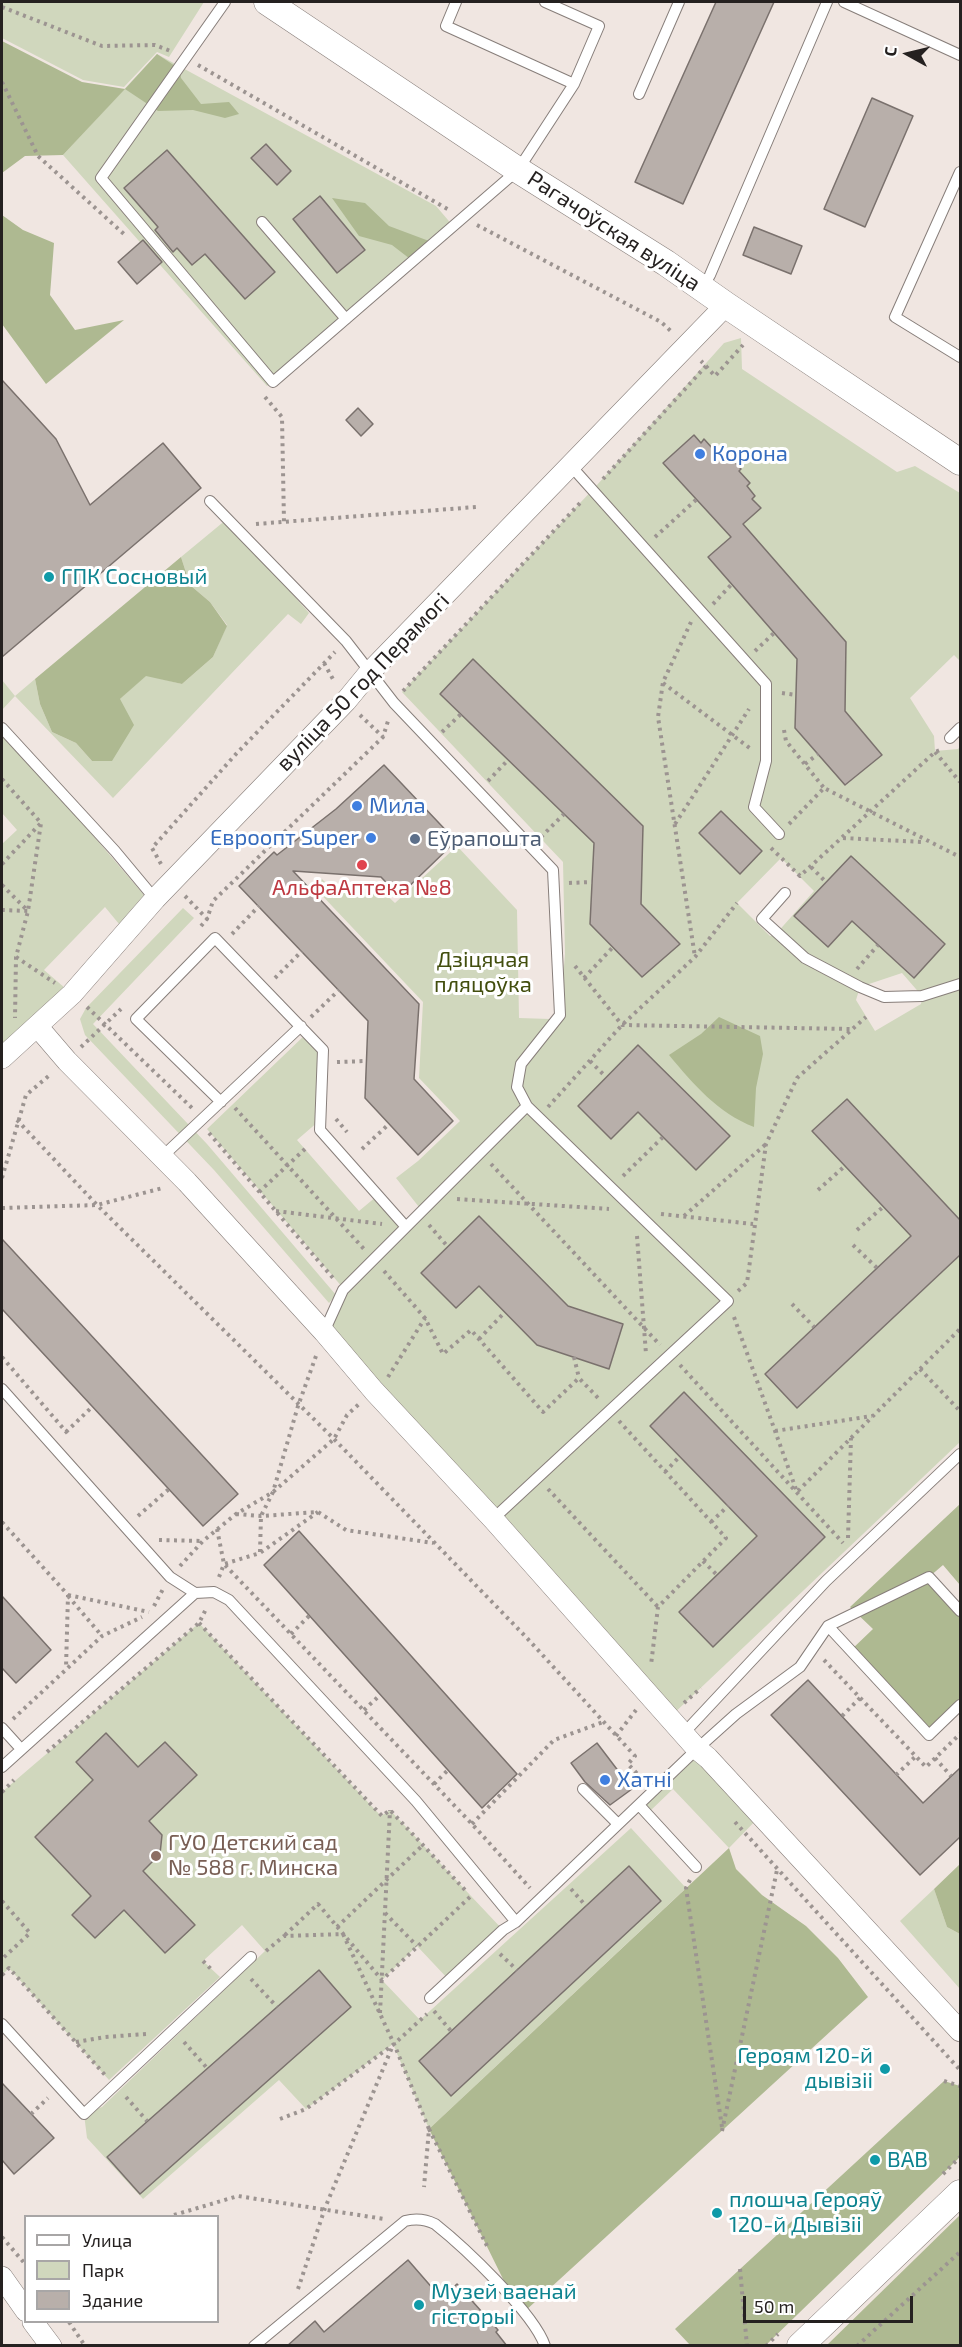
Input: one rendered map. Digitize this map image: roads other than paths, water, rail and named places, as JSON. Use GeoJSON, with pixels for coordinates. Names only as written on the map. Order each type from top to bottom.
{"type":"FeatureCollection","features":[{"type":"Feature","properties":{"kind":"street","name":"Рагачоўская вуліца"},"geometry":{"type":"LineString","coordinates":[[267,2],[518,170],[760,326],[960,462]]}},
{"type":"Feature","properties":{"kind":"street","name":"вуліца 50 год Перамогі"},"geometry":{"type":"LineString","coordinates":[[8,1051],[72,994],[155,899],[346,701],[369,673],[726,305]]}},
{"type":"Feature","properties":{"kind":"street"},"geometry":{"type":"LineString","coordinates":[[37,1026],[67,1061],[187,1182],[493,1519],[648,1694],[960,2031]]}},
{"type":"Feature","properties":{"kind":"street"},"geometry":{"type":"LineString","coordinates":[[800,2346],[960,2193]]}},
{"type":"Feature","properties":{"kind":"street"},"geometry":{"type":"LineString","coordinates":[[2,2277],[24,2308]]}},
{"type":"Feature","properties":{"kind":"street"},"geometry":{"type":"LineString","coordinates":[[34,2323],[51,2346]]}},
{"type":"Feature","properties":{"kind":"lane"},"geometry":{"type":"LineString","coordinates":[[225,2],[101,177],[273,382],[518,170],[574,84],[599,26],[544,2]]}},
{"type":"Feature","properties":{"kind":"lane"},"geometry":{"type":"LineString","coordinates":[[456,2],[446,26],[574,84]]}},
{"type":"Feature","properties":{"kind":"lane"},"geometry":{"type":"LineString","coordinates":[[639,94],[679,2]]}},
{"type":"Feature","properties":{"kind":"lane"},"geometry":{"type":"LineString","coordinates":[[702,288],[715,265],[827,2]]}},
{"type":"Feature","properties":{"kind":"lane"},"geometry":{"type":"LineString","coordinates":[[844,2],[960,55]]}},
{"type":"Feature","properties":{"kind":"lane"},"geometry":{"type":"LineString","coordinates":[[960,172],[895,317],[960,357]]}},
{"type":"Feature","properties":{"kind":"lane"},"geometry":{"type":"LineString","coordinates":[[262,222],[346,319]]}},
{"type":"Feature","properties":{"kind":"lane"},"geometry":{"type":"LineString","coordinates":[[571,466],[703,608],[766,684],[766,761],[754,807],[782,831]]}},
{"type":"Feature","properties":{"kind":"lane"},"geometry":{"type":"LineString","coordinates":[[210,501],[346,641],[394,703],[553,870],[560,1015],[521,1064],[517,1087],[528,1106],[728,1301],[493,1519]]}},
{"type":"Feature","properties":{"kind":"lane"},"geometry":{"type":"LineString","coordinates":[[2,728],[115,851],[155,899]]}},
{"type":"Feature","properties":{"kind":"lane"},"geometry":{"type":"LineString","coordinates":[[948,743],[960,728]]}},
{"type":"Feature","properties":{"kind":"lane"},"geometry":{"type":"LineString","coordinates":[[785,893],[762,919],[805,958],[847,980],[884,997],[922,996],[960,984]]}},
{"type":"Feature","properties":{"kind":"lane"},"geometry":{"type":"LineString","coordinates":[[226,1103],[136,1018],[216,938],[305,1023],[323,1050],[320,1130],[406,1227]]}},
{"type":"Feature","properties":{"kind":"lane"},"geometry":{"type":"LineString","coordinates":[[163,1156],[203,1119],[226,1103],[305,1023]]}},
{"type":"Feature","properties":{"kind":"lane"},"geometry":{"type":"LineString","coordinates":[[324,1332],[343,1290],[528,1106]]}},
{"type":"Feature","properties":{"kind":"lane"},"geometry":{"type":"LineString","coordinates":[[2,1389],[170,1577],[195,1593],[214,1592],[229,1600],[416,1801],[516,1922]]}},
{"type":"Feature","properties":{"kind":"lane"},"geometry":{"type":"LineString","coordinates":[[430,1998],[503,1930],[516,1922],[639,1805],[826,1581],[960,1454]]}},
{"type":"Feature","properties":{"kind":"lane"},"geometry":{"type":"LineString","coordinates":[[691,1741],[736,1714],[800,1667],[828,1626],[929,1577],[960,1611]]}},
{"type":"Feature","properties":{"kind":"lane"},"geometry":{"type":"LineString","coordinates":[[2,1767],[195,1593]]}},
{"type":"Feature","properties":{"kind":"lane"},"geometry":{"type":"LineString","coordinates":[[828,1626],[928,1735],[960,1705]]}},
{"type":"Feature","properties":{"kind":"lane"},"geometry":{"type":"LineString","coordinates":[[2,1728],[21,1749]]}},
{"type":"Feature","properties":{"kind":"lane"},"geometry":{"type":"LineString","coordinates":[[584,1789],[618,1824]]}},
{"type":"Feature","properties":{"kind":"lane"},"geometry":{"type":"LineString","coordinates":[[639,1805],[696,1867]]}},
{"type":"Feature","properties":{"kind":"lane"},"geometry":{"type":"LineString","coordinates":[[2,2024],[84,2114],[251,1957]]}},
{"type":"Feature","properties":{"kind":"lane"},"geometry":{"type":"LineString","coordinates":[[254,2346],[405,2221],[413,2219],[422,2219],[435,2224],[501,2286],[531,2320],[539,2331],[545,2346]]}},
{"type":"Feature","properties":{"kind":"place","name":"Корона"},"geometry":{"type":"Point","coordinates":[700,454]}},
{"type":"Feature","properties":{"kind":"place","name":"ГПК Сосновый"},"geometry":{"type":"Point","coordinates":[49,577]}},
{"type":"Feature","properties":{"kind":"place","name":"Мила"},"geometry":{"type":"Point","coordinates":[357,806]}},
{"type":"Feature","properties":{"kind":"place","name":"Евроопт Super"},"geometry":{"type":"Point","coordinates":[371,838]}},
{"type":"Feature","properties":{"kind":"place","name":"Еўрапошта"},"geometry":{"type":"Point","coordinates":[415,839]}},
{"type":"Feature","properties":{"kind":"place","name":"АльфаАптека №8"},"geometry":{"type":"Point","coordinates":[362,865]}},
{"type":"Feature","properties":{"kind":"place","name":"Хатні"},"geometry":{"type":"Point","coordinates":[605,1780]}},
{"type":"Feature","properties":{"kind":"place","name":"ГУО Детский сад № 588 г. Минска"},"geometry":{"type":"Point","coordinates":[156,1856]}},
{"type":"Feature","properties":{"kind":"place","name":"Героям 120-й дывізіі"},"geometry":{"type":"Point","coordinates":[885,2069]}},
{"type":"Feature","properties":{"kind":"place","name":"ВАВ"},"geometry":{"type":"Point","coordinates":[875,2160]}},
{"type":"Feature","properties":{"kind":"place","name":"плошча Герояў 120-й Дывізіі"},"geometry":{"type":"Point","coordinates":[717,2213]}},
{"type":"Feature","properties":{"kind":"place","name":"Музей ваенай гісторыі"},"geometry":{"type":"Point","coordinates":[419,2305]}},
{"type":"Feature","properties":{"kind":"park label","name":"Дзіцячая пляцоўка"},"geometry":{"type":"Point","coordinates":[483,972]}}]}
